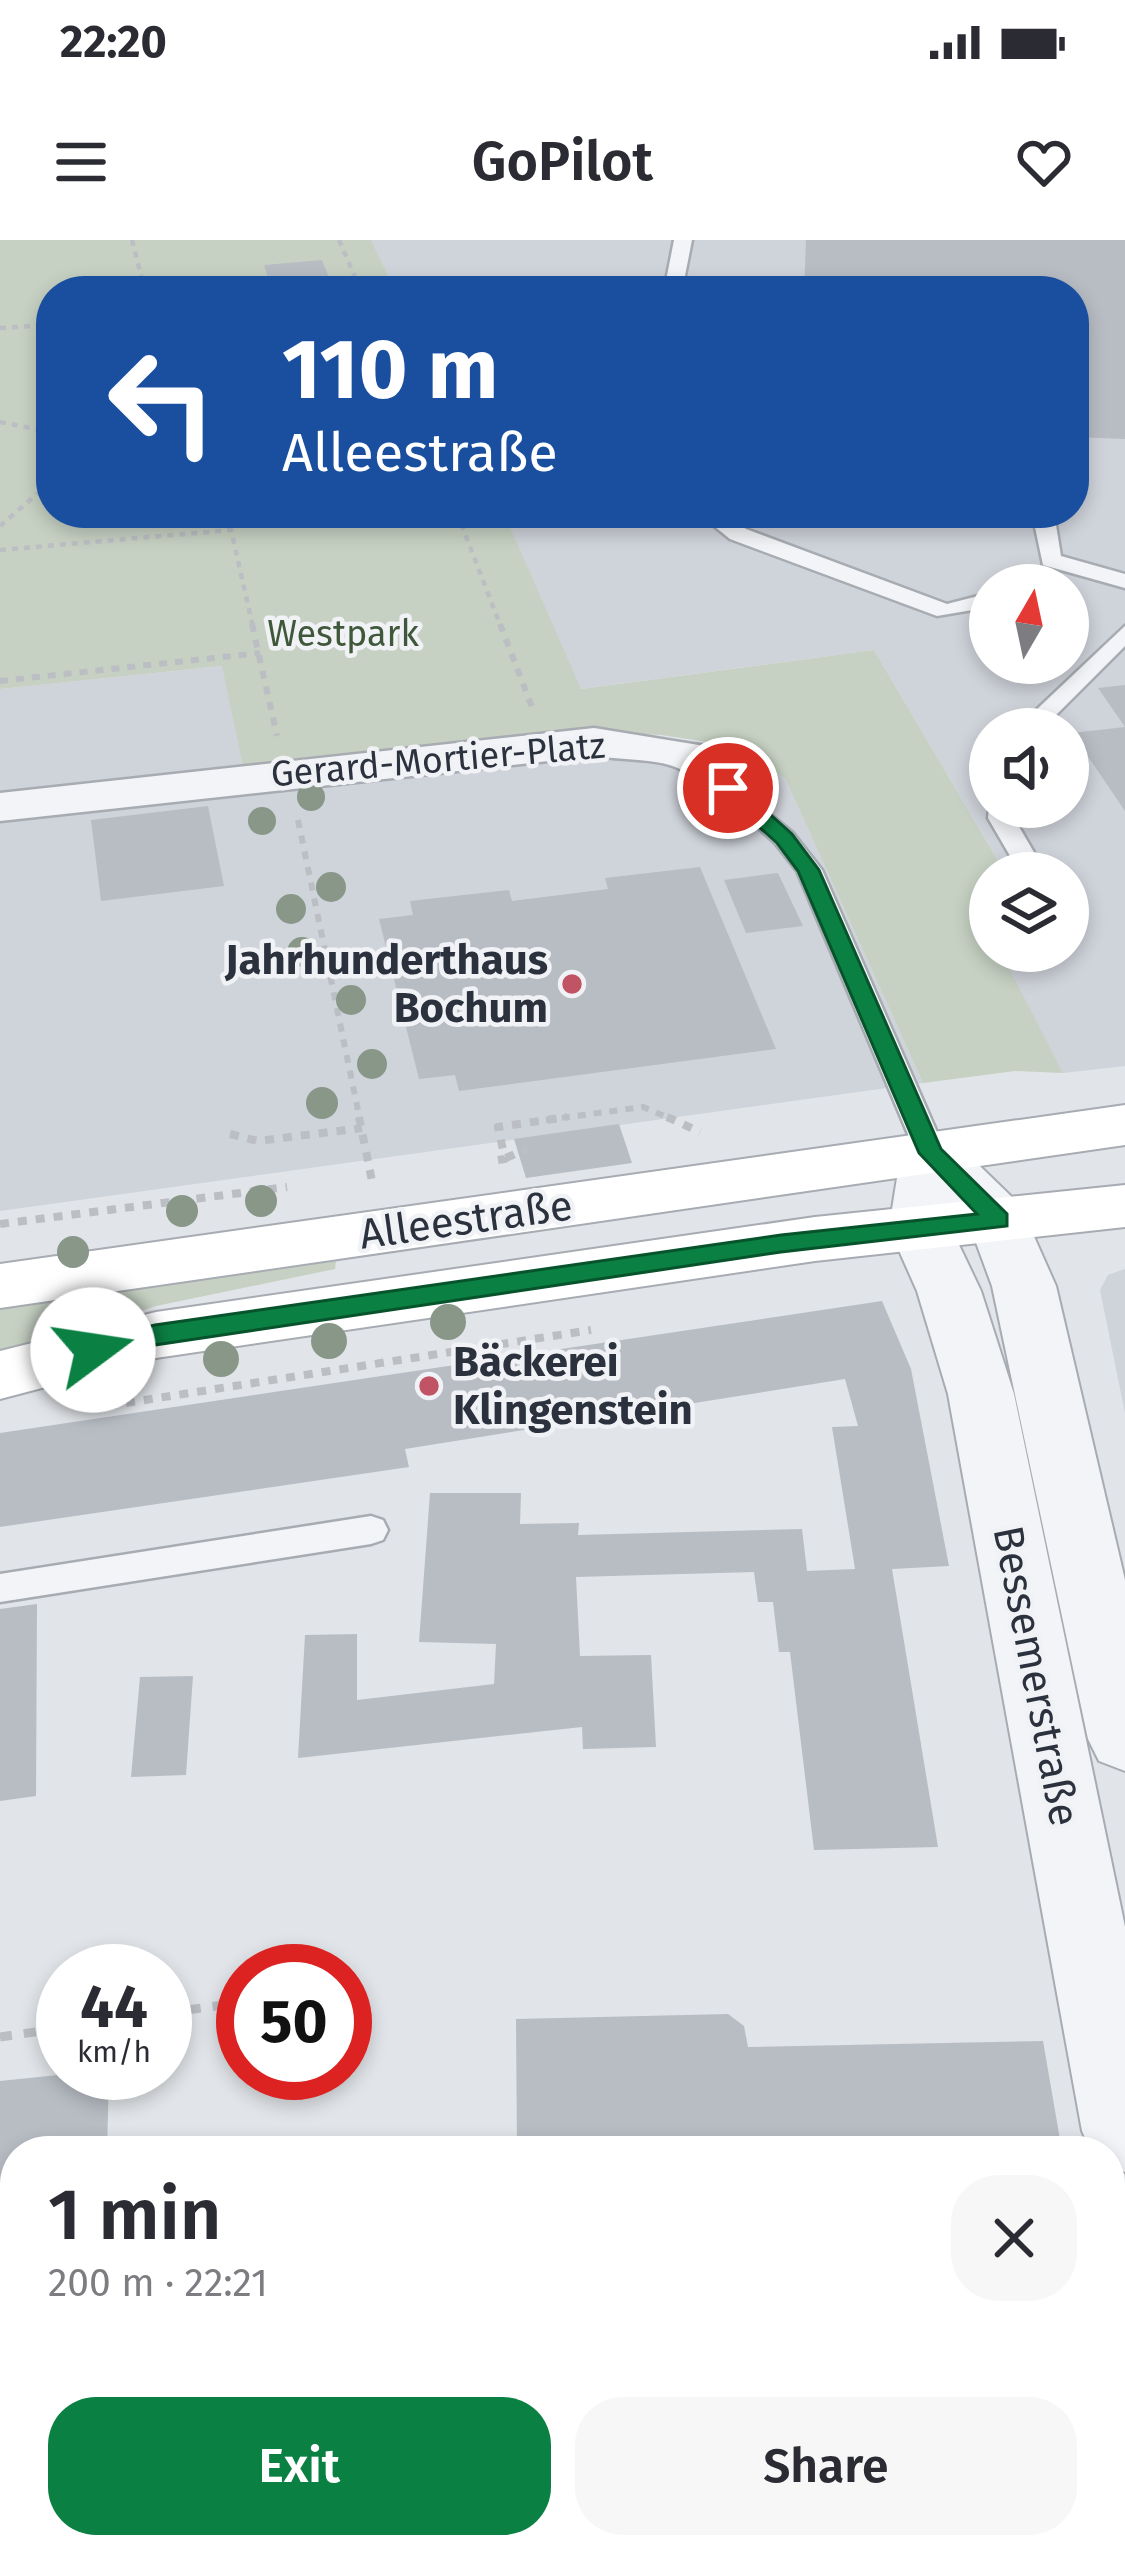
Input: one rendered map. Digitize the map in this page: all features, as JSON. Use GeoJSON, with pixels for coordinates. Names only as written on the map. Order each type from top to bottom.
{"type":"FeatureCollection","features":[{"type":"Feature","properties":{"kind":"main road","name":"Alleestraße"},"geometry":{"type":"LineString","coordinates":[[0,1286],[1125,1124]]}},
{"type":"Feature","properties":{"kind":"main road","name":"Alleestraße"},"geometry":{"type":"LineString","coordinates":[[0,1375],[155,1335],[920,1228],[1125,1206]]}},
{"type":"Feature","properties":{"kind":"street","name":"Gerard-Mortier-Platz"},"geometry":{"type":"LineString","coordinates":[[0,807],[594,742],[694,757],[728,788]]}},
{"type":"Feature","properties":{"kind":"street"},"geometry":{"type":"LineString","coordinates":[[931,1153],[998,1220]]}},
{"type":"Feature","properties":{"kind":"street"},"geometry":{"type":"LineString","coordinates":[[920,1228],[931,1153]]}},
{"type":"Feature","properties":{"kind":"street","name":"Bessemerstraße"},"geometry":{"type":"LineString","coordinates":[[998,1220],[1031,1309],[1125,1739]]}},
{"type":"Feature","properties":{"kind":"street","name":"Bessemerstraße"},"geometry":{"type":"LineString","coordinates":[[920,1228],[949,1291],[981,1394],[1125,2131]]}},
{"type":"Feature","properties":{"kind":"lane"},"geometry":{"type":"LineString","coordinates":[[676,276],[683,240]]}},
{"type":"Feature","properties":{"kind":"lane"},"geometry":{"type":"LineString","coordinates":[[729,528],[944,611],[969,605]]}},
{"type":"Feature","properties":{"kind":"lane"},"geometry":{"type":"LineString","coordinates":[[1046,528],[1051,560],[1125,581]]}},
{"type":"Feature","properties":{"kind":"lane"},"geometry":{"type":"LineString","coordinates":[[1089,576],[1099,574]]}},
{"type":"Feature","properties":{"kind":"lane"},"geometry":{"type":"LineString","coordinates":[[1049,708],[1125,633]]}},
{"type":"Feature","properties":{"kind":"lane","name":"Gerard-Mortier-Platz"},"geometry":{"type":"LineString","coordinates":[[728,788],[784,838],[808,870],[931,1153]]}},
{"type":"Feature","properties":{"kind":"lane"},"geometry":{"type":"LineString","coordinates":[[0,1588],[371,1530]]}},
{"type":"Feature","properties":{"kind":"path"},"geometry":{"type":"LineString","coordinates":[[133,240],[142,276]]}},
{"type":"Feature","properties":{"kind":"path"},"geometry":{"type":"LineString","coordinates":[[340,240],[355,276]]}},
{"type":"Feature","properties":{"kind":"path"},"geometry":{"type":"LineString","coordinates":[[0,328],[36,326]]}},
{"type":"Feature","properties":{"kind":"path"},"geometry":{"type":"LineString","coordinates":[[0,422],[36,429]]}},
{"type":"Feature","properties":{"kind":"path"},"geometry":{"type":"LineString","coordinates":[[0,526],[36,495]]}},
{"type":"Feature","properties":{"kind":"path"},"geometry":{"type":"LineString","coordinates":[[463,528],[539,727]]}},
{"type":"Feature","properties":{"kind":"path"},"geometry":{"type":"LineString","coordinates":[[0,550],[231,530],[281,754]]}},
{"type":"Feature","properties":{"kind":"path"},"geometry":{"type":"LineString","coordinates":[[0,681],[260,653]]}},
{"type":"Feature","properties":{"kind":"path"},"geometry":{"type":"LineString","coordinates":[[293,797],[372,1181]]}},
{"type":"Feature","properties":{"kind":"path"},"geometry":{"type":"LineString","coordinates":[[483,1162],[505,1159],[498,1127],[643,1107],[708,1135]]}},
{"type":"Feature","properties":{"kind":"path"},"geometry":{"type":"LineString","coordinates":[[230,1133],[258,1142],[362,1128]]}},
{"type":"Feature","properties":{"kind":"path"},"geometry":{"type":"LineString","coordinates":[[352,1182],[394,1177]]}},
{"type":"Feature","properties":{"kind":"path"},"geometry":{"type":"LineString","coordinates":[[0,1224],[291,1187]]}},
{"type":"Feature","properties":{"kind":"path"},"geometry":{"type":"LineString","coordinates":[[116,1404],[598,1329]]}},
{"type":"Feature","properties":{"kind":"path"},"geometry":{"type":"LineString","coordinates":[[0,2037],[36,2032]]}},
{"type":"Feature","properties":{"kind":"shaded area"},"geometry":{"type":"Polygon","coordinates":[[[371,240],[1125,240],[1125,1066],[1063,1073],[1009,972],[1089,972],[1089,852],[993,852],[979,828],[1089,828],[1089,708],[969,708],[969,812],[874,650],[580,689],[510,528],[1089,528],[1089,276],[389,276],[371,240]]]}},
{"type":"Feature","properties":{"kind":"shaded area"},"geometry":{"type":"Polygon","coordinates":[[[223,666],[243,767],[591,731],[721,744],[785,778],[923,1083],[0,1211],[0,689],[223,666]]]}},
{"type":"Feature","properties":{"kind":"shaded area"},"geometry":{"type":"Polygon","coordinates":[[[1125,1269],[1125,1413],[1100,1290],[1108,1275],[1125,1269]]]}},
{"type":"Feature","properties":{"kind":"green space","name":"Westpark"},"geometry":{"type":"Polygon","coordinates":[[[0,240],[371,240],[389,276],[36,276],[36,528],[511,528],[581,689],[874,650],[969,812],[969,828],[979,828],[993,852],[969,852],[969,972],[1011,972],[1063,1073],[1015,1071],[923,1083],[785,778],[721,744],[661,735],[565,731],[243,767],[222,666],[0,689],[0,240]]]}},
{"type":"Feature","properties":{"kind":"green space"},"geometry":{"type":"Polygon","coordinates":[[[336,1261],[335,1269],[156,1306],[0,1355],[0,1307],[336,1261]]]}},
{"type":"Feature","properties":{"kind":"building"},"geometry":{"type":"Polygon","coordinates":[[[806,240],[1125,240],[1125,439],[1089,438],[1089,276],[805,276],[806,240]]]}},
{"type":"Feature","properties":{"kind":"building"},"geometry":{"type":"Polygon","coordinates":[[[322,260],[328,276],[268,276],[264,265],[322,260]]]}},
{"type":"Feature","properties":{"kind":"building"},"geometry":{"type":"Polygon","coordinates":[[[1125,685],[1125,727],[1098,688],[1125,685]]]}},
{"type":"Feature","properties":{"kind":"building"},"geometry":{"type":"Polygon","coordinates":[[[1125,727],[1125,811],[1089,758],[1089,731],[1125,727]]]}},
{"type":"Feature","properties":{"kind":"building"},"geometry":{"type":"Polygon","coordinates":[[[208,806],[224,886],[101,901],[91,820],[208,806]]]}},
{"type":"Feature","properties":{"kind":"building","name":"Jahrhunderthaus Bochum"},"geometry":{"type":"Polygon","coordinates":[[[700,867],[776,1049],[459,1091],[455,1075],[419,1079],[379,919],[413,915],[410,901],[509,890],[512,901],[608,889],[605,878],[700,867]]]}},
{"type":"Feature","properties":{"kind":"building"},"geometry":{"type":"Polygon","coordinates":[[[778,873],[803,926],[746,933],[724,880],[778,873]]]}},
{"type":"Feature","properties":{"kind":"building"},"geometry":{"type":"Polygon","coordinates":[[[619,1124],[632,1163],[526,1178],[514,1139],[619,1124]]]}},
{"type":"Feature","properties":{"kind":"building"},"geometry":{"type":"Polygon","coordinates":[[[882,1301],[911,1369],[949,1566],[892,1569],[938,1847],[814,1850],[790,1652],[779,1652],[773,1602],[758,1602],[754,1572],[576,1577],[580,1656],[651,1655],[656,1747],[583,1749],[582,1727],[298,1758],[305,1635],[357,1634],[357,1700],[494,1684],[496,1644],[419,1642],[430,1493],[521,1493],[520,1524],[579,1523],[578,1535],[802,1529],[807,1571],[855,1569],[832,1427],[858,1426],[845,1379],[405,1449],[409,1467],[0,1527],[0,1433],[882,1301]]]}},
{"type":"Feature","properties":{"kind":"building"},"geometry":{"type":"Polygon","coordinates":[[[37,1604],[36,1796],[0,1801],[0,1609],[37,1604]]]}},
{"type":"Feature","properties":{"kind":"building"},"geometry":{"type":"Polygon","coordinates":[[[193,1676],[186,1775],[131,1777],[140,1677],[193,1676]]]}},
{"type":"Feature","properties":{"kind":"building"},"geometry":{"type":"Polygon","coordinates":[[[728,2014],[744,2026],[748,2047],[1043,2041],[1059,2136],[517,2136],[516,2019],[728,2014]]]}},
{"type":"Feature","properties":{"kind":"building"},"geometry":{"type":"Polygon","coordinates":[[[36,2077],[36,2100],[108,2100],[107,2136],[0,2136],[0,2081],[36,2077]]]}},
{"type":"Feature","properties":{"kind":"place","name":"Jahrhunderthaus Bochum"},"geometry":{"type":"Point","coordinates":[572,984]}},
{"type":"Feature","properties":{"kind":"place","name":"Bäckerei Klingenstein"},"geometry":{"type":"Point","coordinates":[429,1386]}},
{"type":"Feature","properties":{"kind":"route"},"geometry":{"type":"LineString","coordinates":[[93,1350],[155,1335],[815,1239],[998,1220],[931,1153],[808,870],[784,838],[728,788]]}}]}
